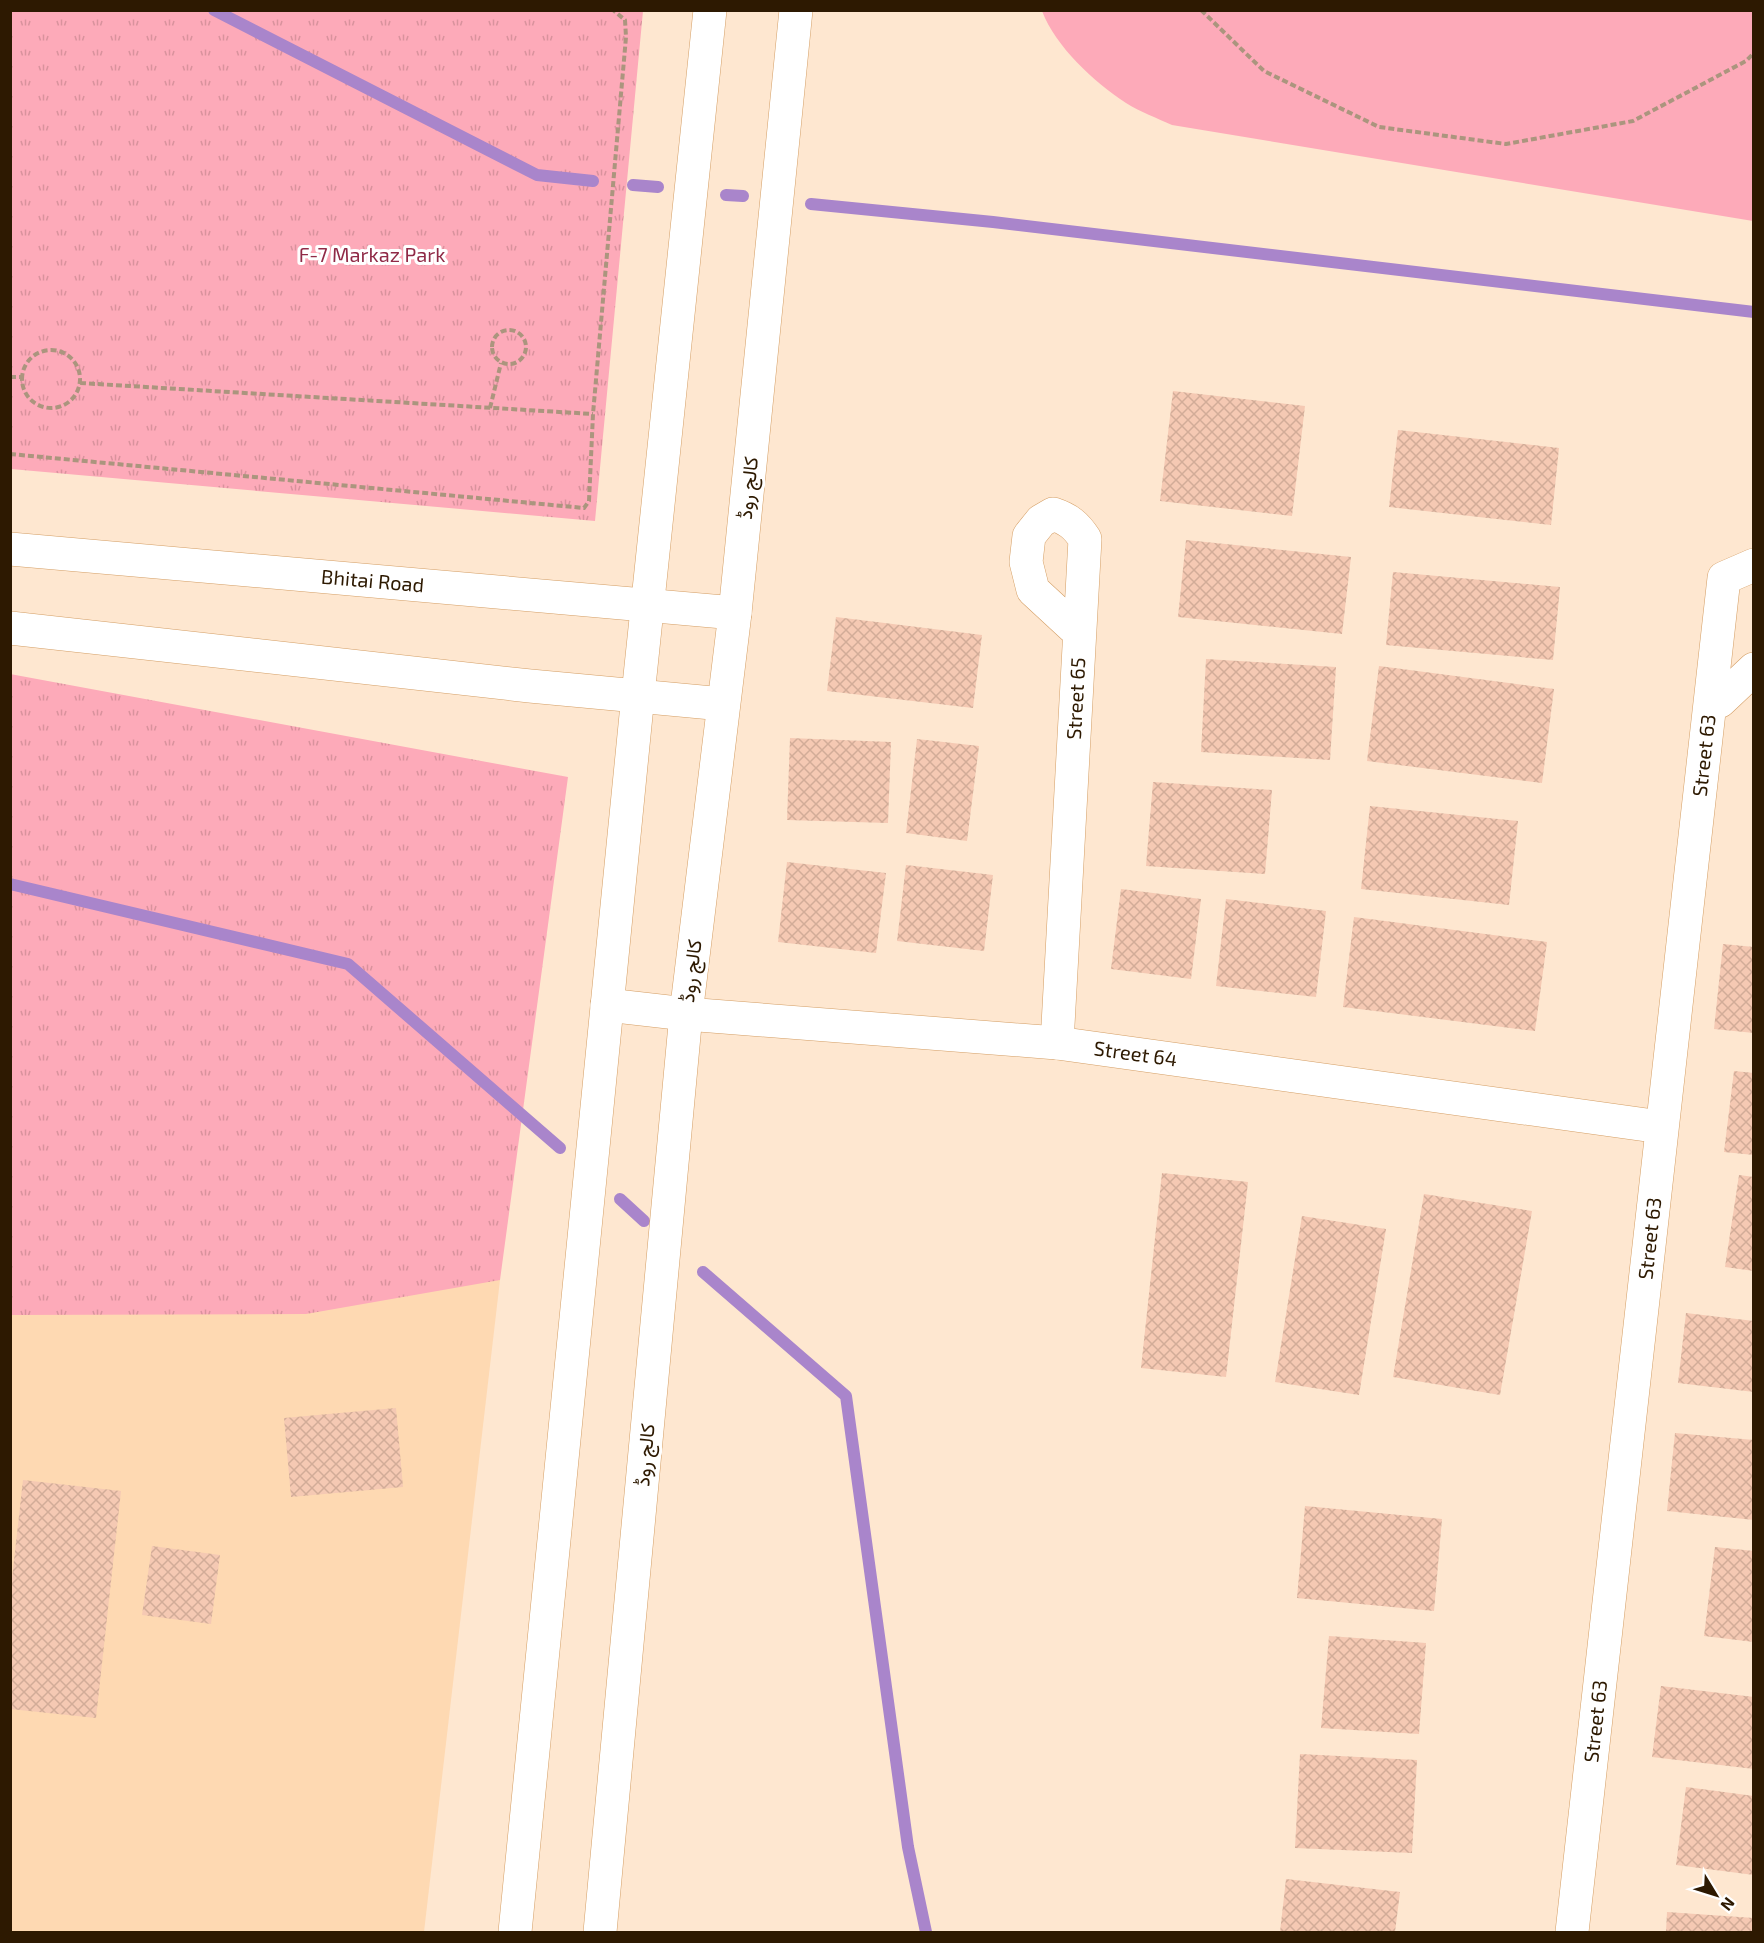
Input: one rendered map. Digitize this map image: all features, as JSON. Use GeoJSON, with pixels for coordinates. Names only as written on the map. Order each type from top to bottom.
{"type":"FeatureCollection","features":[{"type":"Feature","properties":{"kind":"street"},"geometry":{"type":"LineString","coordinates":[[516,1932],[638,695],[650,604],[710,10]]}},
{"type":"Feature","properties":{"kind":"street","name":"کالج روڈ"},"geometry":{"type":"LineString","coordinates":[[600,1932],[686,1014],[735,613],[796,10]]}},
{"type":"Feature","properties":{"kind":"street","name":"Street 65"},"geometry":{"type":"LineString","coordinates":[[1057,1043],[1085,539],[1072,522],[1053,514],[1041,521],[1029,536],[1026,562],[1033,590],[1073,627]]}},
{"type":"Feature","properties":{"kind":"street","name":"Bhitai Road"},"geometry":{"type":"LineString","coordinates":[[10,549],[735,613]]}},
{"type":"Feature","properties":{"kind":"street","name":"Street 63"},"geometry":{"type":"LineString","coordinates":[[1572,1932],[1724,578],[1754,565]]}},
{"type":"Feature","properties":{"kind":"street"},"geometry":{"type":"LineString","coordinates":[[10,628],[530,686],[723,704]]}},
{"type":"Feature","properties":{"kind":"street","name":"Street 63"},"geometry":{"type":"LineString","coordinates":[[1720,701],[1754,669]]}},
{"type":"Feature","properties":{"kind":"street","name":"Street 64"},"geometry":{"type":"LineString","coordinates":[[607,1005],[686,1014],[1057,1043],[1661,1127]]}},
{"type":"Feature","properties":{"kind":"path"},"geometry":{"type":"LineString","coordinates":[[10,454],[584,508],[589,501],[593,414],[626,37],[625,20],[613,10]]}},
{"type":"Feature","properties":{"kind":"path"},"geometry":{"type":"LineString","coordinates":[[1201,10],[1264,71],[1379,126],[1506,144],[1633,121],[1746,61],[1754,53]]}},
{"type":"Feature","properties":{"kind":"path"},"geometry":{"type":"LineString","coordinates":[[490,408],[501,363],[491,349],[494,338],[504,330],[515,331],[524,338],[525,354],[513,364],[501,363]]}},
{"type":"Feature","properties":{"kind":"path"},"geometry":{"type":"LineString","coordinates":[[45,350],[54,350],[63,352],[76,365],[80,383],[77,392],[62,406],[43,408],[26,395],[22,376],[29,359],[45,350]]}},
{"type":"Feature","properties":{"kind":"path"},"geometry":{"type":"LineString","coordinates":[[10,377],[22,376]]}},
{"type":"Feature","properties":{"kind":"path"},"geometry":{"type":"LineString","coordinates":[[80,383],[593,414]]}},
{"type":"Feature","properties":{"kind":"shaded area"},"geometry":{"type":"Polygon","coordinates":[[[10,1119],[497,1146],[500,1280],[424,1932],[11,1932],[10,1119]]]}},
{"type":"Feature","properties":{"kind":"green space","name":"F-7 Markaz Park"},"geometry":{"type":"Polygon","coordinates":[[[10,11],[643,11],[595,521],[11,469],[10,11]]]}},
{"type":"Feature","properties":{"kind":"green space"},"geometry":{"type":"Polygon","coordinates":[[[1042,11],[1753,11],[1753,221],[1172,125],[1126,103],[1089,74],[1056,37],[1042,11]]]}},
{"type":"Feature","properties":{"kind":"green space"},"geometry":{"type":"Polygon","coordinates":[[[10,674],[568,777],[500,1280],[306,1314],[11,1315],[10,674]]]}},
{"type":"Feature","properties":{"kind":"building"},"geometry":{"type":"Polygon","coordinates":[[[1173,391],[1305,406],[1292,516],[1160,501],[1173,391]]]}},
{"type":"Feature","properties":{"kind":"building"},"geometry":{"type":"Polygon","coordinates":[[[1398,430],[1559,448],[1551,525],[1389,507],[1398,430]]]}},
{"type":"Feature","properties":{"kind":"building"},"geometry":{"type":"Polygon","coordinates":[[[1186,540],[1351,557],[1342,634],[1178,617],[1186,540]]]}},
{"type":"Feature","properties":{"kind":"building"},"geometry":{"type":"Polygon","coordinates":[[[1393,572],[1560,587],[1553,660],[1386,645],[1393,572]]]}},
{"type":"Feature","properties":{"kind":"building"},"geometry":{"type":"Polygon","coordinates":[[[836,617],[982,635],[973,708],[827,691],[836,617]]]}},
{"type":"Feature","properties":{"kind":"building"},"geometry":{"type":"Polygon","coordinates":[[[1206,659],[1336,667],[1330,760],[1201,752],[1206,659]]]}},
{"type":"Feature","properties":{"kind":"building"},"geometry":{"type":"Polygon","coordinates":[[[1379,666],[1554,689],[1542,783],[1367,761],[1379,666]]]}},
{"type":"Feature","properties":{"kind":"building"},"geometry":{"type":"Polygon","coordinates":[[[790,738],[891,742],[888,823],[787,820],[790,738]]]}},
{"type":"Feature","properties":{"kind":"building"},"geometry":{"type":"Polygon","coordinates":[[[917,739],[979,746],[967,841],[906,833],[917,739]]]}},
{"type":"Feature","properties":{"kind":"building"},"geometry":{"type":"Polygon","coordinates":[[[1153,782],[1272,790],[1265,874],[1146,866],[1153,782]]]}},
{"type":"Feature","properties":{"kind":"building"},"geometry":{"type":"Polygon","coordinates":[[[1370,806],[1518,821],[1509,905],[1361,889],[1370,806]]]}},
{"type":"Feature","properties":{"kind":"building"},"geometry":{"type":"Polygon","coordinates":[[[787,862],[886,873],[876,953],[778,942],[787,862]]]}},
{"type":"Feature","properties":{"kind":"building"},"geometry":{"type":"Polygon","coordinates":[[[906,865],[993,875],[984,951],[897,941],[906,865]]]}},
{"type":"Feature","properties":{"kind":"building"},"geometry":{"type":"Polygon","coordinates":[[[1121,889],[1201,899],[1191,979],[1111,969],[1121,889]]]}},
{"type":"Feature","properties":{"kind":"building"},"geometry":{"type":"Polygon","coordinates":[[[1226,899],[1326,911],[1316,997],[1216,986],[1226,899]]]}},
{"type":"Feature","properties":{"kind":"building"},"geometry":{"type":"Polygon","coordinates":[[[1354,917],[1547,942],[1535,1031],[1343,1007],[1354,917]]]}},
{"type":"Feature","properties":{"kind":"building"},"geometry":{"type":"Polygon","coordinates":[[[1723,944],[1754,947],[1754,1033],[1714,1029],[1723,944]]]}},
{"type":"Feature","properties":{"kind":"building"},"geometry":{"type":"Polygon","coordinates":[[[1734,1071],[1754,1073],[1754,1155],[1724,1152],[1734,1071]]]}},
{"type":"Feature","properties":{"kind":"building"},"geometry":{"type":"Polygon","coordinates":[[[1162,1173],[1248,1182],[1226,1377],[1141,1368],[1162,1173]]]}},
{"type":"Feature","properties":{"kind":"building"},"geometry":{"type":"Polygon","coordinates":[[[1739,1175],[1754,1177],[1754,1271],[1725,1267],[1739,1175]]]}},
{"type":"Feature","properties":{"kind":"building"},"geometry":{"type":"Polygon","coordinates":[[[1424,1194],[1532,1211],[1500,1395],[1393,1377],[1424,1194]]]}},
{"type":"Feature","properties":{"kind":"building"},"geometry":{"type":"Polygon","coordinates":[[[1302,1216],[1386,1229],[1359,1395],[1275,1382],[1302,1216]]]}},
{"type":"Feature","properties":{"kind":"building"},"geometry":{"type":"Polygon","coordinates":[[[1686,1313],[1754,1321],[1754,1392],[1678,1383],[1686,1313]]]}},
{"type":"Feature","properties":{"kind":"building"},"geometry":{"type":"Polygon","coordinates":[[[396,1408],[403,1487],[291,1497],[284,1418],[396,1408]]]}},
{"type":"Feature","properties":{"kind":"building"},"geometry":{"type":"Polygon","coordinates":[[[1675,1433],[1754,1440],[1754,1520],[1667,1511],[1675,1433]]]}},
{"type":"Feature","properties":{"kind":"building"},"geometry":{"type":"Polygon","coordinates":[[[23,1480],[121,1491],[96,1718],[10,1709],[10,1596],[23,1480]]]}},
{"type":"Feature","properties":{"kind":"building"},"geometry":{"type":"Polygon","coordinates":[[[1305,1506],[1442,1519],[1434,1611],[1297,1598],[1305,1506]]]}},
{"type":"Feature","properties":{"kind":"building"},"geometry":{"type":"Polygon","coordinates":[[[152,1546],[220,1555],[211,1624],[142,1615],[152,1546]]]}},
{"type":"Feature","properties":{"kind":"building"},"geometry":{"type":"Polygon","coordinates":[[[1715,1547],[1754,1551],[1754,1642],[1704,1636],[1715,1547]]]}},
{"type":"Feature","properties":{"kind":"building"},"geometry":{"type":"Polygon","coordinates":[[[1329,1636],[1426,1643],[1419,1734],[1321,1728],[1329,1636]]]}},
{"type":"Feature","properties":{"kind":"building"},"geometry":{"type":"Polygon","coordinates":[[[1661,1686],[1754,1697],[1754,1769],[1652,1757],[1661,1686]]]}},
{"type":"Feature","properties":{"kind":"building"},"geometry":{"type":"Polygon","coordinates":[[[1300,1754],[1417,1760],[1412,1853],[1295,1848],[1300,1754]]]}},
{"type":"Feature","properties":{"kind":"building"},"geometry":{"type":"Polygon","coordinates":[[[1686,1787],[1754,1796],[1754,1875],[1676,1865],[1686,1787]]]}},
{"type":"Feature","properties":{"kind":"building"},"geometry":{"type":"Polygon","coordinates":[[[1286,1879],[1400,1892],[1395,1932],[1280,1932],[1286,1879]]]}},
{"type":"Feature","properties":{"kind":"building"},"geometry":{"type":"Polygon","coordinates":[[[1667,1912],[1754,1918],[1754,1932],[1666,1932],[1667,1912]]]}},
{"type":"Feature","properties":{"kind":"waterway"},"geometry":{"type":"LineString","coordinates":[[214,10],[537,175],[593,181]]}},
{"type":"Feature","properties":{"kind":"waterway"},"geometry":{"type":"LineString","coordinates":[[633,185],[658,187]]}},
{"type":"Feature","properties":{"kind":"waterway"},"geometry":{"type":"LineString","coordinates":[[726,195],[743,196]]}},
{"type":"Feature","properties":{"kind":"waterway"},"geometry":{"type":"LineString","coordinates":[[811,204],[993,222],[1754,312]]}},
{"type":"Feature","properties":{"kind":"waterway"},"geometry":{"type":"LineString","coordinates":[[10,884],[348,964],[560,1148]]}},
{"type":"Feature","properties":{"kind":"waterway"},"geometry":{"type":"LineString","coordinates":[[620,1199],[644,1221]]}},
{"type":"Feature","properties":{"kind":"waterway"},"geometry":{"type":"LineString","coordinates":[[703,1272],[846,1396],[908,1847],[926,1932]]}}]}
